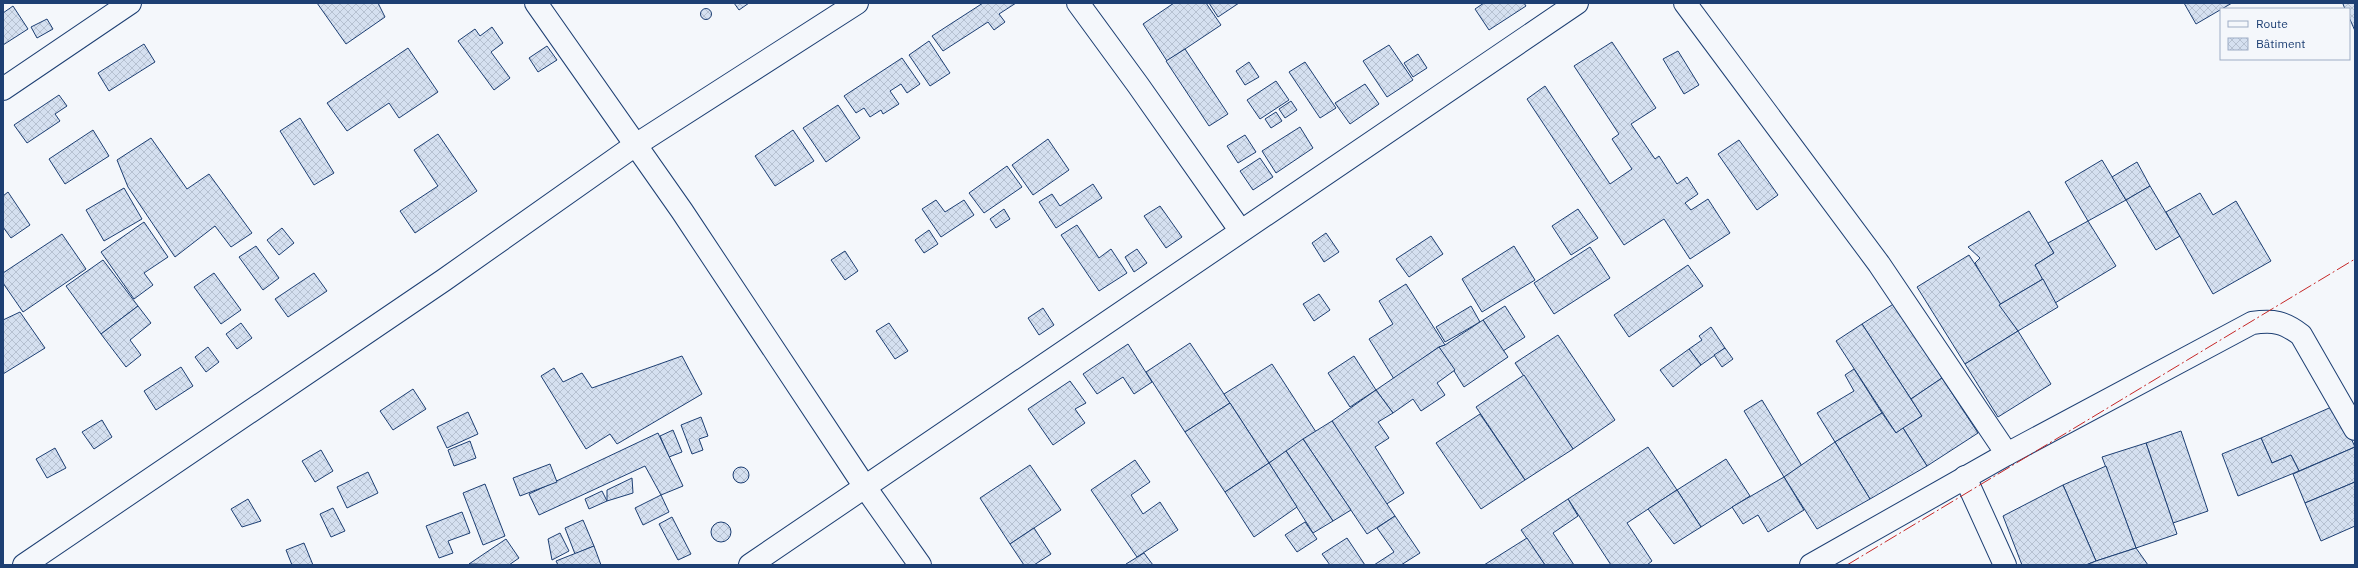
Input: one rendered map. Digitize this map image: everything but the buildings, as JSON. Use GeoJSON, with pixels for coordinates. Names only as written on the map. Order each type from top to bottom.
{"type":"FeatureCollection","features":[{"type":"Feature","properties":{"kind":"street"},"geometry":{"type":"LineString","coordinates":[[3,89],[105,10],[130,3]]}},
{"type":"Feature","properties":{"kind":"street"},"geometry":{"type":"LineString","coordinates":[[536,3],[634,146],[682,211],[865,487],[920,565]]}},
{"type":"Feature","properties":{"kind":"street"},"geometry":{"type":"LineString","coordinates":[[24,565],[444,280],[634,146],[857,3]]}},
{"type":"Feature","properties":{"kind":"street"},"geometry":{"type":"LineString","coordinates":[[1078,3],[1138,85],[1240,230]]}},
{"type":"Feature","properties":{"kind":"street"},"geometry":{"type":"LineString","coordinates":[[750,565],[1240,230],[1577,3]]}},
{"type":"Feature","properties":{"kind":"street"},"geometry":{"type":"LineString","coordinates":[[1685,3],[1879,264],[2007,454]]}},
{"type":"Feature","properties":{"kind":"street"},"geometry":{"type":"LineString","coordinates":[[1814,564],[1965,477],[2252,323],[2276,321],[2288,325],[2301,336],[2355,429]]}},
{"type":"Feature","properties":{"kind":"street"},"geometry":{"type":"LineString","coordinates":[[1965,477],[2005,565]]}},
{"type":"Feature","properties":{"kind":"power"},"geometry":{"type":"LineString","coordinates":[[1847,565],[2355,259]]}}]}
